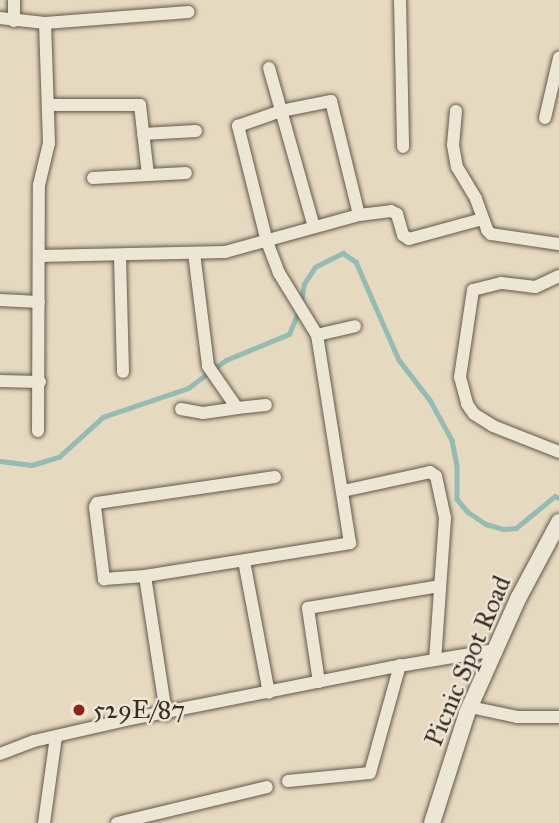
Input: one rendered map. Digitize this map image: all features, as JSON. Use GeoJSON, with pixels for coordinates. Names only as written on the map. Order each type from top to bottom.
{"type":"FeatureCollection","features":[{"type":"Feature","properties":{"kind":"street"},"geometry":{"type":"LineString","coordinates":[[14,0],[14,21]]}},
{"type":"Feature","properties":{"kind":"street"},"geometry":{"type":"LineString","coordinates":[[400,0],[403,147]]}},
{"type":"Feature","properties":{"kind":"street"},"geometry":{"type":"LineString","coordinates":[[0,18],[45,23],[189,12]]}},
{"type":"Feature","properties":{"kind":"street"},"geometry":{"type":"LineString","coordinates":[[38,431],[39,185],[49,144],[45,23]]}},
{"type":"Feature","properties":{"kind":"street"},"geometry":{"type":"LineString","coordinates":[[545,118],[559,58]]}},
{"type":"Feature","properties":{"kind":"street"},"geometry":{"type":"LineString","coordinates":[[269,68],[314,227]]}},
{"type":"Feature","properties":{"kind":"street"},"geometry":{"type":"LineString","coordinates":[[275,477],[97,503],[104,579],[145,576],[347,545],[351,540],[317,335],[296,304],[267,242],[238,126],[281,111],[328,100],[335,106],[359,215]]}},
{"type":"Feature","properties":{"kind":"street"},"geometry":{"type":"LineString","coordinates":[[48,105],[140,106],[148,175]]}},
{"type":"Feature","properties":{"kind":"street"},"geometry":{"type":"LineString","coordinates":[[456,111],[453,145],[457,167],[492,234],[559,244]]}},
{"type":"Feature","properties":{"kind":"street"},"geometry":{"type":"LineString","coordinates":[[143,134],[196,131]]}},
{"type":"Feature","properties":{"kind":"street"},"geometry":{"type":"LineString","coordinates":[[93,178],[186,173]]}},
{"type":"Feature","properties":{"kind":"street"},"geometry":{"type":"LineString","coordinates":[[39,256],[120,257],[225,252],[359,215],[394,211],[403,235],[409,239],[482,219]]}},
{"type":"Feature","properties":{"kind":"street"},"geometry":{"type":"LineString","coordinates":[[194,253],[208,366],[237,408]]}},
{"type":"Feature","properties":{"kind":"street"},"geometry":{"type":"LineString","coordinates":[[120,257],[123,372]]}},
{"type":"Feature","properties":{"kind":"street"},"geometry":{"type":"LineString","coordinates":[[559,276],[535,287],[501,283],[473,290],[460,377],[467,404],[474,414],[493,426],[559,452]]}},
{"type":"Feature","properties":{"kind":"street"},"geometry":{"type":"LineString","coordinates":[[0,300],[39,302]]}},
{"type":"Feature","properties":{"kind":"street"},"geometry":{"type":"LineString","coordinates":[[317,335],[355,326]]}},
{"type":"Feature","properties":{"kind":"street"},"geometry":{"type":"LineString","coordinates":[[0,381],[40,382]]}},
{"type":"Feature","properties":{"kind":"street"},"geometry":{"type":"LineString","coordinates":[[181,409],[203,413],[266,405]]}},
{"type":"Feature","properties":{"kind":"street"},"geometry":{"type":"LineString","coordinates":[[343,491],[435,473],[445,518],[435,660]]}},
{"type":"Feature","properties":{"kind":"street","name":"Picnic Spot Road"},"geometry":{"type":"LineString","coordinates":[[432,823],[470,707],[519,597],[559,523]]}},
{"type":"Feature","properties":{"kind":"street"},"geometry":{"type":"LineString","coordinates":[[244,561],[269,693]]}},
{"type":"Feature","properties":{"kind":"street"},"geometry":{"type":"LineString","coordinates":[[145,576],[166,714]]}},
{"type":"Feature","properties":{"kind":"street"},"geometry":{"type":"LineString","coordinates":[[319,682],[308,608],[439,586]]}},
{"type":"Feature","properties":{"kind":"street"},"geometry":{"type":"LineString","coordinates":[[0,754],[34,741],[400,666],[495,650]]}},
{"type":"Feature","properties":{"kind":"street"},"geometry":{"type":"LineString","coordinates":[[288,781],[370,774],[400,666]]}},
{"type":"Feature","properties":{"kind":"street"},"geometry":{"type":"LineString","coordinates":[[470,707],[517,717],[559,717]]}},
{"type":"Feature","properties":{"kind":"street"},"geometry":{"type":"LineString","coordinates":[[44,823],[56,737]]}},
{"type":"Feature","properties":{"kind":"street"},"geometry":{"type":"LineString","coordinates":[[117,823],[267,787]]}},
{"type":"Feature","properties":{"kind":"waterway"},"geometry":{"type":"LineString","coordinates":[[301,302],[304,284],[315,267],[343,253],[356,262],[399,360],[430,400],[452,440],[457,466],[457,499],[468,512],[486,524],[503,529],[516,528],[555,496],[559,498]]}},
{"type":"Feature","properties":{"kind":"waterway"},"geometry":{"type":"LineString","coordinates":[[0,461],[32,465],[59,457],[103,417],[188,388],[226,360],[289,334],[299,310]]}},
{"type":"Feature","properties":{"kind":"place","name":"529E/87"},"geometry":{"type":"Point","coordinates":[79,710]}}]}
